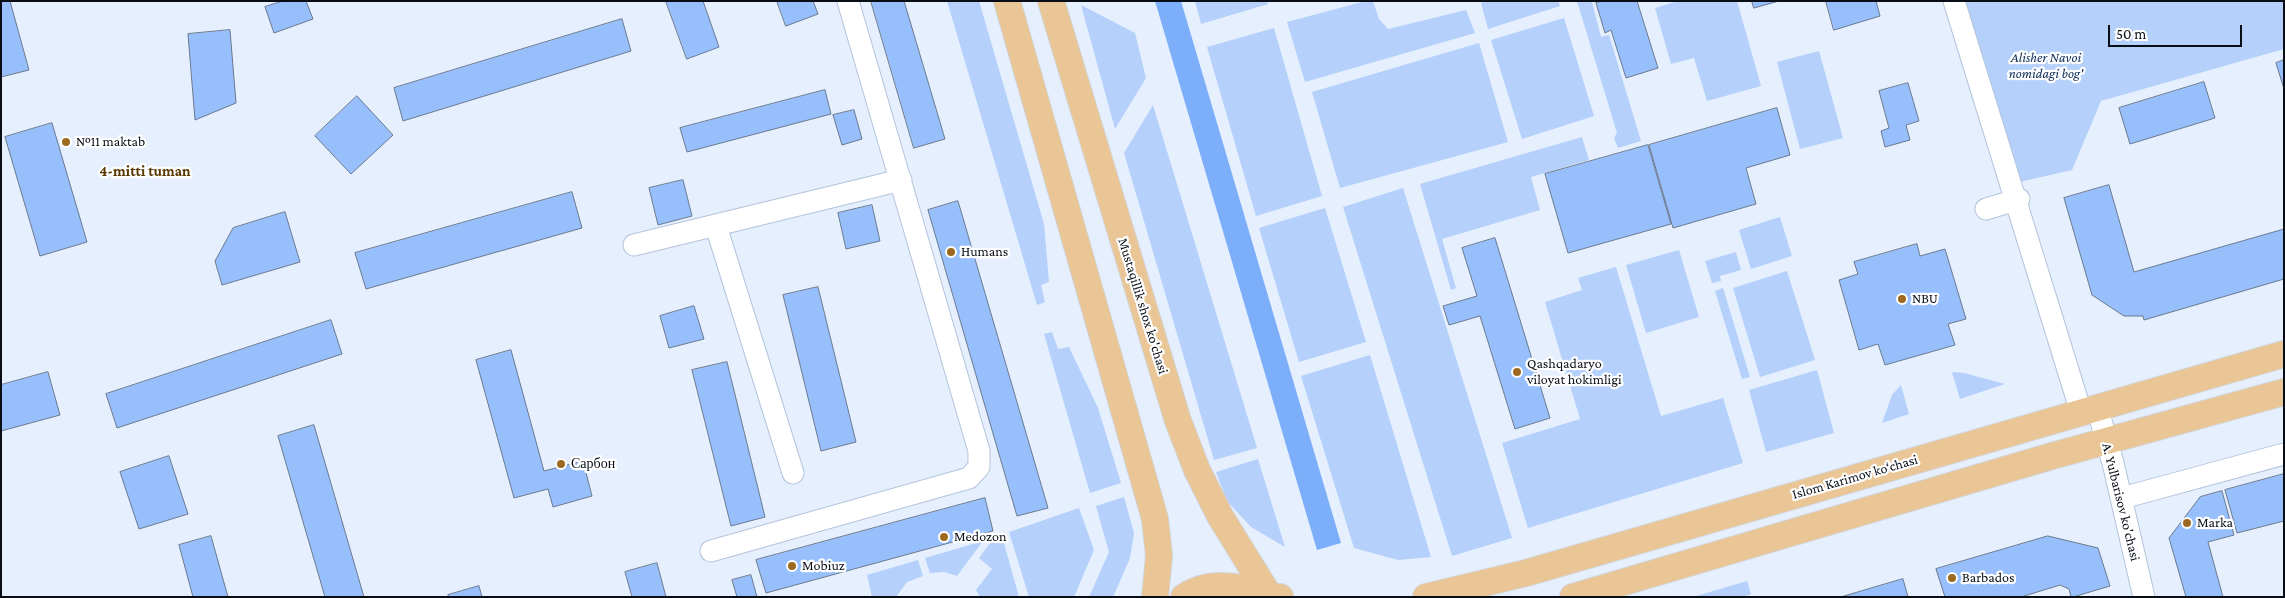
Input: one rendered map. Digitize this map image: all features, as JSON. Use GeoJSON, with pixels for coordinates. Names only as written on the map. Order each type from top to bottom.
{"type":"FeatureCollection","features":[{"type":"Feature","properties":{"kind":"main road"},"geometry":{"type":"LineString","coordinates":[[1007,1],[1155,519],[1159,556],[1155,597]]}},
{"type":"Feature","properties":{"kind":"main road","name":"Mustaqillik shox ko'chasi"},"geometry":{"type":"LineString","coordinates":[[1051,1],[1178,421],[1197,470],[1220,516],[1270,597]]}},
{"type":"Feature","properties":{"kind":"main road","name":"Islom Karimov ko‘chasi"},"geometry":{"type":"LineString","coordinates":[[1426,597],[1526,573],[2284,354]]}},
{"type":"Feature","properties":{"kind":"main road"},"geometry":{"type":"LineString","coordinates":[[1573,597],[2107,441],[2284,392]]}},
{"type":"Feature","properties":{"kind":"main road"},"geometry":{"type":"LineString","coordinates":[[1184,597],[1190,593],[1216,586],[1244,587],[1270,597],[1280,597]]}},
{"type":"Feature","properties":{"kind":"street"},"geometry":{"type":"LineString","coordinates":[[710,551],[969,478],[979,467],[979,451],[848,1]]}},
{"type":"Feature","properties":{"kind":"street","name":"A. Yulbarisov ko'chasi"},"geometry":{"type":"LineString","coordinates":[[1954,1],[2089,410],[2107,441],[2144,597]]}},
{"type":"Feature","properties":{"kind":"street"},"geometry":{"type":"LineString","coordinates":[[634,245],[901,180]]}},
{"type":"Feature","properties":{"kind":"street"},"geometry":{"type":"LineString","coordinates":[[1986,208],[2018,199]]}},
{"type":"Feature","properties":{"kind":"street"},"geometry":{"type":"LineString","coordinates":[[716,226],[792,473]]}},
{"type":"Feature","properties":{"kind":"street"},"geometry":{"type":"LineString","coordinates":[[2122,498],[2284,454]]}},
{"type":"Feature","properties":{"kind":"green space"},"geometry":{"type":"Polygon","coordinates":[[[947,1],[979,1],[1044,224],[1049,282],[1041,285],[1045,302],[1037,305],[947,1]]]}},
{"type":"Feature","properties":{"kind":"green space"},"geometry":{"type":"Polygon","coordinates":[[[1195,1],[1267,1],[1268,4],[1201,24],[1195,1]]]}},
{"type":"Feature","properties":{"kind":"green space"},"geometry":{"type":"Polygon","coordinates":[[[1366,1],[1373,1],[1379,19],[1388,29],[1466,10],[1475,33],[1305,82],[1287,22],[1366,1]]]}},
{"type":"Feature","properties":{"kind":"green space"},"geometry":{"type":"Polygon","coordinates":[[[1484,1],[1558,1],[1560,6],[1488,29],[1481,3],[1484,1]]]}},
{"type":"Feature","properties":{"kind":"green space"},"geometry":{"type":"Polygon","coordinates":[[[1577,1],[1594,1],[1592,2],[1601,37],[1609,35],[1641,141],[1618,148],[1614,138],[1617,133],[1577,1]]]}},
{"type":"Feature","properties":{"kind":"green space"},"geometry":{"type":"Polygon","coordinates":[[[1678,1],[1737,1],[1761,86],[1707,101],[1694,58],[1671,64],[1655,8],[1678,1]]]}},
{"type":"Feature","properties":{"kind":"green space","name":"Alisher Navoi nomidagi bog'"},"geometry":{"type":"Polygon","coordinates":[[[1958,1],[2284,1],[2284,49],[2101,101],[2072,170],[2015,183],[1958,1]]]}},
{"type":"Feature","properties":{"kind":"green space"},"geometry":{"type":"Polygon","coordinates":[[[1081,5],[1135,33],[1146,78],[1115,129],[1081,5]]]}},
{"type":"Feature","properties":{"kind":"green space"},"geometry":{"type":"Polygon","coordinates":[[[1564,18],[1594,116],[1522,139],[1491,40],[1564,18]]]}},
{"type":"Feature","properties":{"kind":"green space"},"geometry":{"type":"Polygon","coordinates":[[[1274,28],[1322,196],[1256,216],[1207,47],[1274,28]]]}},
{"type":"Feature","properties":{"kind":"green space"},"geometry":{"type":"Polygon","coordinates":[[[1479,43],[1508,142],[1340,188],[1312,92],[1479,43]]]}},
{"type":"Feature","properties":{"kind":"green space"},"geometry":{"type":"Polygon","coordinates":[[[1819,51],[1843,138],[1800,149],[1777,62],[1819,51]]]}},
{"type":"Feature","properties":{"kind":"green space"},"geometry":{"type":"Polygon","coordinates":[[[1153,105],[1257,448],[1214,460],[1124,153],[1153,105]]]}},
{"type":"Feature","properties":{"kind":"green space"},"geometry":{"type":"Polygon","coordinates":[[[1582,137],[1589,160],[1531,177],[1540,210],[1442,239],[1456,288],[1451,290],[1420,184],[1582,137]]]}},
{"type":"Feature","properties":{"kind":"green space"},"geometry":{"type":"Polygon","coordinates":[[[1403,188],[1512,538],[1452,556],[1343,207],[1403,188]]]}},
{"type":"Feature","properties":{"kind":"green space"},"geometry":{"type":"Polygon","coordinates":[[[1325,208],[1366,342],[1299,362],[1259,228],[1325,208]]]}},
{"type":"Feature","properties":{"kind":"green space"},"geometry":{"type":"Polygon","coordinates":[[[1780,217],[1792,256],[1751,269],[1739,230],[1780,217]]]}},
{"type":"Feature","properties":{"kind":"green space"},"geometry":{"type":"Polygon","coordinates":[[[1679,250],[1699,317],[1646,333],[1626,265],[1679,250]]]}},
{"type":"Feature","properties":{"kind":"green space"},"geometry":{"type":"Polygon","coordinates":[[[1736,252],[1741,270],[1720,276],[1721,281],[1712,283],[1705,261],[1736,252]]]}},
{"type":"Feature","properties":{"kind":"green space"},"geometry":{"type":"Polygon","coordinates":[[[1616,267],[1661,416],[1723,398],[1743,463],[1528,528],[1502,443],[1580,419],[1545,302],[1582,290],[1578,278],[1616,267]]]}},
{"type":"Feature","properties":{"kind":"green space"},"geometry":{"type":"Polygon","coordinates":[[[1787,271],[1815,360],[1760,377],[1733,288],[1787,271]]]}},
{"type":"Feature","properties":{"kind":"green space"},"geometry":{"type":"Polygon","coordinates":[[[1723,288],[1750,377],[1742,379],[1715,291],[1723,288]]]}},
{"type":"Feature","properties":{"kind":"green space"},"geometry":{"type":"Polygon","coordinates":[[[1052,332],[1058,349],[1069,347],[1098,408],[1121,483],[1090,493],[1044,334],[1052,332]]]}},
{"type":"Feature","properties":{"kind":"green space"},"geometry":{"type":"Polygon","coordinates":[[[1370,355],[1431,557],[1398,560],[1354,548],[1301,376],[1370,355]]]}},
{"type":"Feature","properties":{"kind":"green space"},"geometry":{"type":"Polygon","coordinates":[[[1817,370],[1834,433],[1766,452],[1749,390],[1817,370]]]}},
{"type":"Feature","properties":{"kind":"green space"},"geometry":{"type":"Polygon","coordinates":[[[1952,372],[1964,373],[2005,384],[1960,399],[1952,372]]]}},
{"type":"Feature","properties":{"kind":"green space"},"geometry":{"type":"Polygon","coordinates":[[[1901,385],[1909,414],[1882,423],[1892,395],[1901,385]]]}},
{"type":"Feature","properties":{"kind":"green space"},"geometry":{"type":"Polygon","coordinates":[[[1258,459],[1285,547],[1251,527],[1227,501],[1216,472],[1258,459]]]}},
{"type":"Feature","properties":{"kind":"green space"},"geometry":{"type":"Polygon","coordinates":[[[1124,497],[1134,533],[1130,558],[1113,597],[1089,597],[1109,552],[1096,506],[1124,497]]]}},
{"type":"Feature","properties":{"kind":"green space"},"geometry":{"type":"Polygon","coordinates":[[[1079,508],[1094,550],[1074,597],[1029,597],[1009,532],[1079,508]]]}},
{"type":"Feature","properties":{"kind":"green space"},"geometry":{"type":"Polygon","coordinates":[[[1002,536],[1019,597],[980,597],[976,590],[992,569],[979,558],[993,539],[1002,536]]]}},
{"type":"Feature","properties":{"kind":"green space"},"geometry":{"type":"Polygon","coordinates":[[[983,541],[957,576],[944,572],[930,573],[925,558],[983,541]]]}},
{"type":"Feature","properties":{"kind":"green space"},"geometry":{"type":"Polygon","coordinates":[[[918,560],[923,576],[907,582],[896,597],[872,597],[867,575],[918,560]]]}},
{"type":"Feature","properties":{"kind":"green space"},"geometry":{"type":"Polygon","coordinates":[[[1747,581],[1751,594],[1743,597],[1693,597],[1747,581]]]}},
{"type":"Feature","properties":{"kind":"water"},"geometry":{"type":"Polygon","coordinates":[[[1155,1],[1181,1],[1341,543],[1317,550],[1155,1]]]}},
{"type":"Feature","properties":{"kind":"building"},"geometry":{"type":"Polygon","coordinates":[[[1,1],[10,1],[29,70],[1,77],[1,1]]]}},
{"type":"Feature","properties":{"kind":"building"},"geometry":{"type":"Polygon","coordinates":[[[283,1],[306,1],[313,19],[274,33],[265,7],[283,1]]]}},
{"type":"Feature","properties":{"kind":"building"},"geometry":{"type":"Polygon","coordinates":[[[666,1],[703,1],[719,47],[687,59],[666,1]]]}},
{"type":"Feature","properties":{"kind":"building"},"geometry":{"type":"Polygon","coordinates":[[[777,1],[813,1],[818,14],[786,26],[777,1]]]}},
{"type":"Feature","properties":{"kind":"building"},"geometry":{"type":"Polygon","coordinates":[[[871,1],[904,1],[945,139],[914,148],[871,1]]]}},
{"type":"Feature","properties":{"kind":"building"},"geometry":{"type":"Polygon","coordinates":[[[1602,1],[1637,1],[1658,68],[1626,78],[1611,30],[1605,33],[1596,3],[1602,1]]]}},
{"type":"Feature","properties":{"kind":"building"},"geometry":{"type":"Polygon","coordinates":[[[1752,1],[1779,1],[1754,8],[1752,1]]]}},
{"type":"Feature","properties":{"kind":"building"},"geometry":{"type":"Polygon","coordinates":[[[1826,1],[1876,1],[1880,16],[1834,30],[1826,1]]]}},
{"type":"Feature","properties":{"kind":"building"},"geometry":{"type":"Polygon","coordinates":[[[622,19],[631,51],[403,121],[394,88],[622,19]]]}},
{"type":"Feature","properties":{"kind":"building"},"geometry":{"type":"Polygon","coordinates":[[[230,30],[236,103],[195,120],[188,34],[230,30]]]}},
{"type":"Feature","properties":{"kind":"building"},"geometry":{"type":"Polygon","coordinates":[[[2284,60],[2284,89],[2276,63],[2284,60]]]}},
{"type":"Feature","properties":{"kind":"building"},"geometry":{"type":"Polygon","coordinates":[[[2204,82],[2215,118],[2130,144],[2119,108],[2204,82]]]}},
{"type":"Feature","properties":{"kind":"building"},"geometry":{"type":"Polygon","coordinates":[[[1908,83],[1919,121],[1906,125],[1910,140],[1885,147],[1881,131],[1889,128],[1879,91],[1908,83]]]}},
{"type":"Feature","properties":{"kind":"building"},"geometry":{"type":"Polygon","coordinates":[[[825,90],[831,114],[687,152],[680,128],[825,90]]]}},
{"type":"Feature","properties":{"kind":"building"},"geometry":{"type":"Polygon","coordinates":[[[357,96],[393,135],[351,174],[315,136],[357,96]]]}},
{"type":"Feature","properties":{"kind":"building"},"geometry":{"type":"Polygon","coordinates":[[[1777,108],[1790,155],[1746,168],[1756,204],[1673,228],[1649,145],[1777,108]]]}},
{"type":"Feature","properties":{"kind":"building"},"geometry":{"type":"Polygon","coordinates":[[[854,110],[862,139],[842,145],[833,115],[854,110]]]}},
{"type":"Feature","properties":{"kind":"building"},"geometry":{"type":"Polygon","coordinates":[[[52,123],[87,242],[40,256],[5,137],[52,123]]]}},
{"type":"Feature","properties":{"kind":"building"},"geometry":{"type":"Polygon","coordinates":[[[1648,145],[1671,224],[1568,253],[1545,174],[1648,145]]]}},
{"type":"Feature","properties":{"kind":"building"},"geometry":{"type":"Polygon","coordinates":[[[683,180],[692,216],[658,225],[649,188],[683,180]]]}},
{"type":"Feature","properties":{"kind":"building"},"geometry":{"type":"Polygon","coordinates":[[[2109,185],[2134,272],[2284,229],[2284,279],[2144,320],[2143,316],[2124,316],[2092,295],[2064,198],[2109,185]]]}},
{"type":"Feature","properties":{"kind":"building"},"geometry":{"type":"Polygon","coordinates":[[[572,192],[582,228],[366,289],[355,253],[572,192]]]}},
{"type":"Feature","properties":{"kind":"building"},"geometry":{"type":"Polygon","coordinates":[[[958,201],[1048,508],[1017,516],[928,210],[958,201]]]}},
{"type":"Feature","properties":{"kind":"building"},"geometry":{"type":"Polygon","coordinates":[[[872,205],[880,241],[846,249],[838,213],[872,205]]]}},
{"type":"Feature","properties":{"kind":"building"},"geometry":{"type":"Polygon","coordinates":[[[285,212],[300,262],[222,285],[215,261],[233,228],[285,212]]]}},
{"type":"Feature","properties":{"kind":"building","name":"Qashqadaryo viloyat hokimligi"},"geometry":{"type":"Polygon","coordinates":[[[1495,238],[1550,418],[1515,429],[1480,316],[1449,325],[1443,306],[1477,296],[1462,248],[1495,238]]]}},
{"type":"Feature","properties":{"kind":"building","name":"NBU"},"geometry":{"type":"Polygon","coordinates":[[[1917,244],[1920,256],[1945,249],[1966,319],[1948,324],[1955,345],[1885,365],[1878,344],[1859,350],[1839,280],[1858,274],[1854,262],[1917,244]]]}},
{"type":"Feature","properties":{"kind":"building"},"geometry":{"type":"Polygon","coordinates":[[[818,287],[856,442],[821,451],[783,295],[818,287]]]}},
{"type":"Feature","properties":{"kind":"building"},"geometry":{"type":"Polygon","coordinates":[[[694,306],[704,339],[669,348],[660,316],[694,306]]]}},
{"type":"Feature","properties":{"kind":"building"},"geometry":{"type":"Polygon","coordinates":[[[331,320],[342,354],[117,428],[106,394],[331,320]]]}},
{"type":"Feature","properties":{"kind":"building"},"geometry":{"type":"Polygon","coordinates":[[[511,350],[544,471],[583,461],[592,496],[553,507],[548,489],[514,498],[476,360],[511,350]]]}},
{"type":"Feature","properties":{"kind":"building"},"geometry":{"type":"Polygon","coordinates":[[[727,362],[765,517],[731,526],[692,370],[727,362]]]}},
{"type":"Feature","properties":{"kind":"building"},"geometry":{"type":"Polygon","coordinates":[[[48,372],[60,415],[1,431],[1,385],[48,372]]]}},
{"type":"Feature","properties":{"kind":"building"},"geometry":{"type":"Polygon","coordinates":[[[314,425],[364,597],[325,597],[278,436],[314,425]]]}},
{"type":"Feature","properties":{"kind":"building"},"geometry":{"type":"Polygon","coordinates":[[[169,456],[188,514],[139,529],[120,472],[169,456]]]}},
{"type":"Feature","properties":{"kind":"building"},"geometry":{"type":"Polygon","coordinates":[[[2284,474],[2284,521],[2237,533],[2225,490],[2284,474]]]}},
{"type":"Feature","properties":{"kind":"building"},"geometry":{"type":"Polygon","coordinates":[[[2222,491],[2234,535],[2208,542],[2223,597],[2186,597],[2169,538],[2200,497],[2222,491]]]}},
{"type":"Feature","properties":{"kind":"building"},"geometry":{"type":"Polygon","coordinates":[[[985,498],[993,531],[766,593],[756,560],[985,498]]]}},
{"type":"Feature","properties":{"kind":"building"},"geometry":{"type":"Polygon","coordinates":[[[211,536],[228,597],[193,597],[179,545],[211,536]]]}},
{"type":"Feature","properties":{"kind":"building"},"geometry":{"type":"Polygon","coordinates":[[[2048,536],[2098,548],[2110,586],[2073,597],[2071,597],[2069,589],[2060,585],[2021,597],[1945,597],[1936,569],[2048,536]]]}},
{"type":"Feature","properties":{"kind":"building"},"geometry":{"type":"Polygon","coordinates":[[[657,563],[666,597],[632,597],[625,572],[657,563]]]}},
{"type":"Feature","properties":{"kind":"building"},"geometry":{"type":"Polygon","coordinates":[[[751,575],[757,597],[737,597],[732,580],[751,575]]]}},
{"type":"Feature","properties":{"kind":"building"},"geometry":{"type":"Polygon","coordinates":[[[1903,579],[1908,597],[1841,597],[1903,579]]]}},
{"type":"Feature","properties":{"kind":"building"},"geometry":{"type":"Polygon","coordinates":[[[479,586],[482,597],[448,597],[448,595],[479,586]]]}},
{"type":"Feature","properties":{"kind":"place","name":"№11 maktab"},"geometry":{"type":"Point","coordinates":[66,142]}},
{"type":"Feature","properties":{"kind":"place","name":"Humans"},"geometry":{"type":"Point","coordinates":[951,252]}},
{"type":"Feature","properties":{"kind":"place","name":"NBU"},"geometry":{"type":"Point","coordinates":[1902,299]}},
{"type":"Feature","properties":{"kind":"place","name":"Qashqadaryo viloyat hokimligi"},"geometry":{"type":"Point","coordinates":[1517,372]}},
{"type":"Feature","properties":{"kind":"place","name":"Сарбон"},"geometry":{"type":"Point","coordinates":[561,464]}},
{"type":"Feature","properties":{"kind":"place","name":"Marka"},"geometry":{"type":"Point","coordinates":[2187,523]}},
{"type":"Feature","properties":{"kind":"place","name":"Medozon"},"geometry":{"type":"Point","coordinates":[944,537]}},
{"type":"Feature","properties":{"kind":"place","name":"Mobiuz"},"geometry":{"type":"Point","coordinates":[792,566]}},
{"type":"Feature","properties":{"kind":"place","name":"Barbados"},"geometry":{"type":"Point","coordinates":[1952,578]}},
{"type":"Feature","properties":{"kind":"district","name":"4-mitti tuman"},"geometry":{"type":"Point","coordinates":[145,171]}}]}
